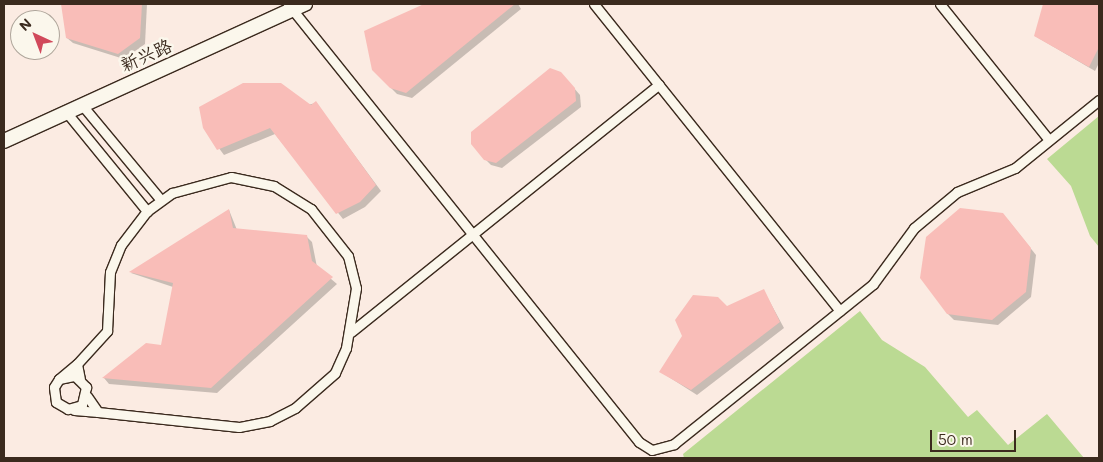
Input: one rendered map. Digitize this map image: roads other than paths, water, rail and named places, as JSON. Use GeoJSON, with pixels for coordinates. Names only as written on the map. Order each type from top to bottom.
{"type":"FeatureCollection","features":[{"type":"Feature","properties":{"kind":"street"},"geometry":{"type":"LineString","coordinates":[[594,4],[840,311]]}},
{"type":"Feature","properties":{"kind":"street"},"geometry":{"type":"LineString","coordinates":[[940,4],[1049,140]]}},
{"type":"Feature","properties":{"kind":"street"},"geometry":{"type":"LineString","coordinates":[[295,6],[639,442],[652,450],[674,444],[873,284],[914,228],[951,196],[1015,168],[1099,100]]}},
{"type":"Feature","properties":{"kind":"street","name":"新兴路"},"geometry":{"type":"LineString","coordinates":[[4,142],[295,6]]}},
{"type":"Feature","properties":{"kind":"street"},"geometry":{"type":"LineString","coordinates":[[351,332],[659,84]]}},
{"type":"Feature","properties":{"kind":"street"},"geometry":{"type":"LineString","coordinates":[[82,105],[160,199]]}},
{"type":"Feature","properties":{"kind":"street"},"geometry":{"type":"LineString","coordinates":[[67,113],[147,211]]}},
{"type":"Feature","properties":{"kind":"street"},"geometry":{"type":"LineString","coordinates":[[231,178],[274,186],[293,196],[311,209],[348,256],[356,288],[351,332],[335,373],[296,408],[270,421],[230,426],[68,410],[54,398],[59,379],[78,364],[107,331],[110,272],[121,245],[147,211],[160,199],[202,182],[231,178]]}},
{"type":"Feature","properties":{"kind":"street"},"geometry":{"type":"LineString","coordinates":[[78,364],[80,379],[87,396],[98,412]]}},
{"type":"Feature","properties":{"kind":"street"},"geometry":{"type":"LineString","coordinates":[[59,379],[70,375],[80,379]]}},
{"type":"Feature","properties":{"kind":"street"},"geometry":{"type":"LineString","coordinates":[[68,410],[82,405],[87,396]]}}]}
